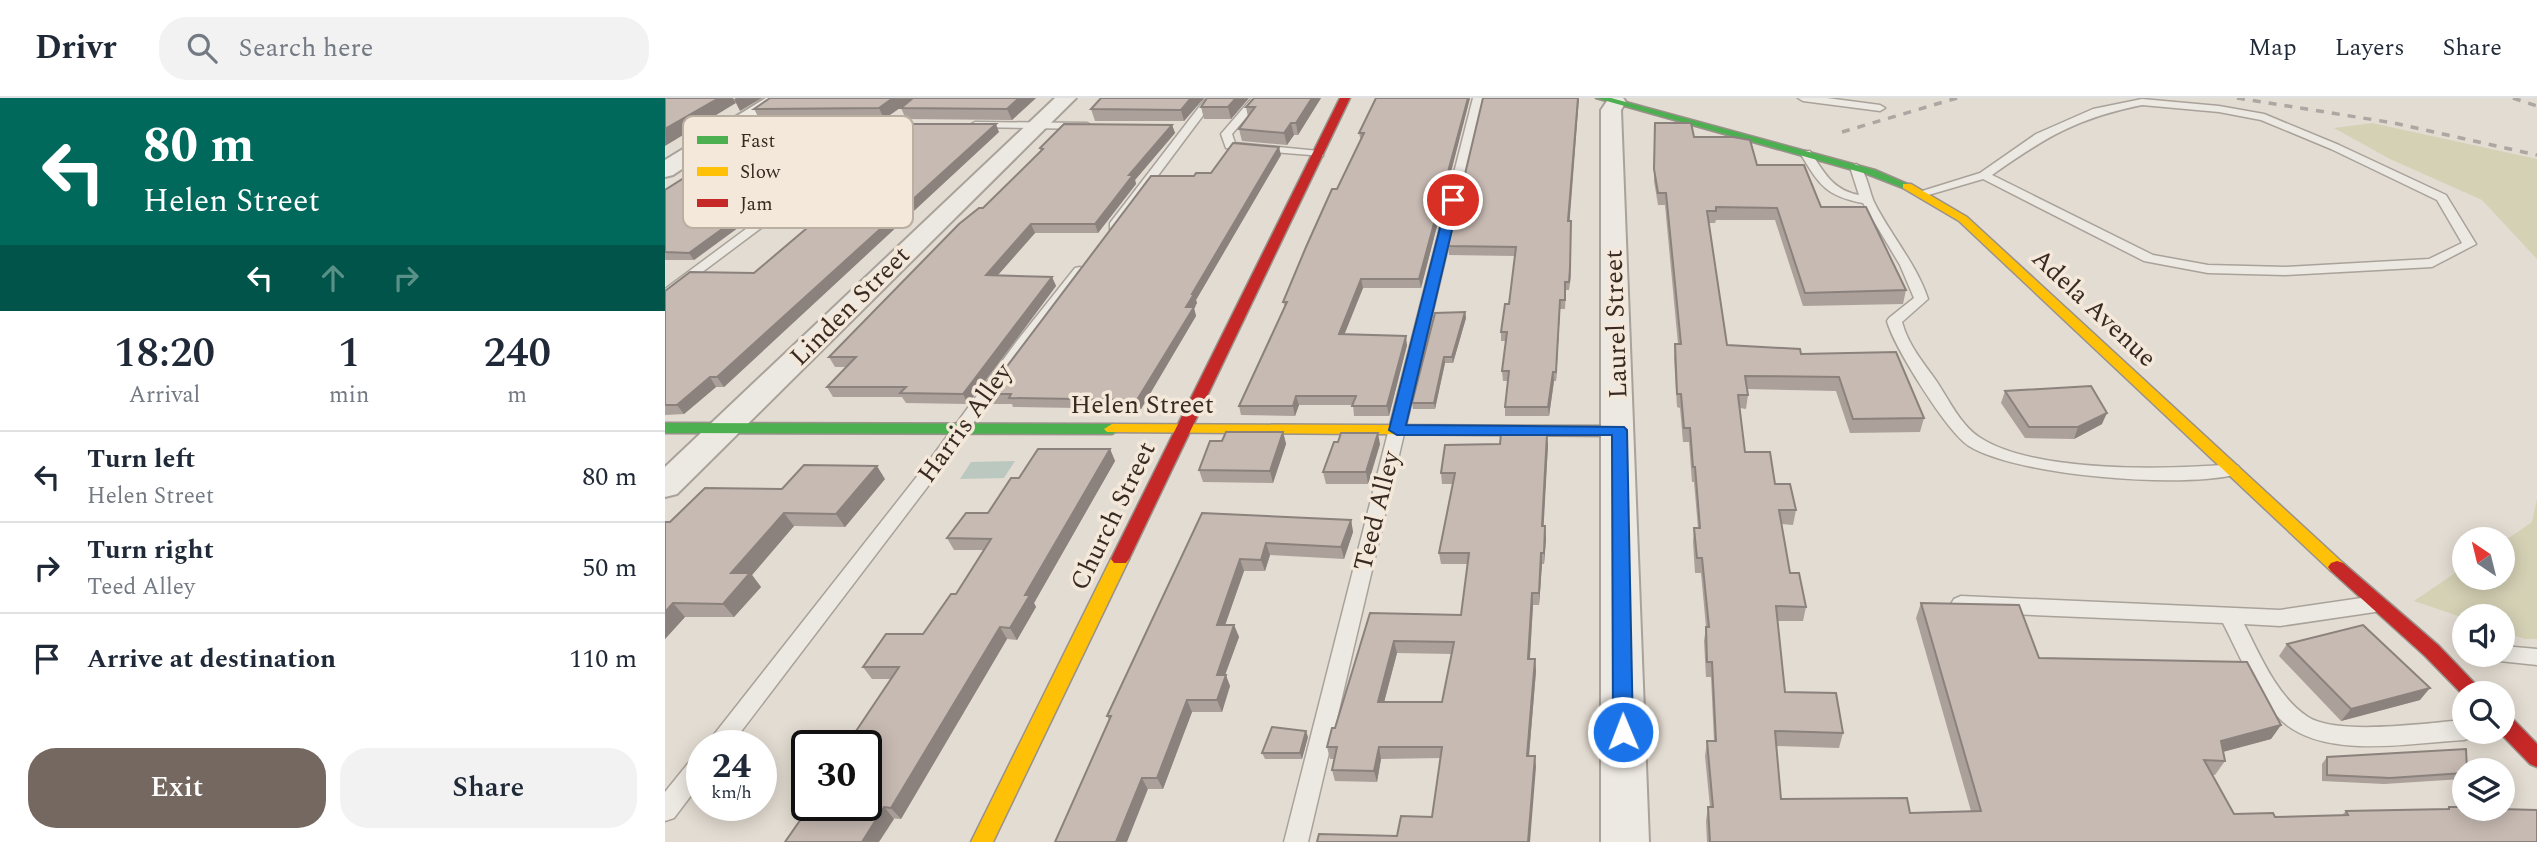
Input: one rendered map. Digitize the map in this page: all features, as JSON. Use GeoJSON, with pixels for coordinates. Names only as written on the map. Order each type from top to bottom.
{"type":"FeatureCollection","features":[{"type":"Feature","properties":{"kind":"street"},"geometry":{"type":"LineString","coordinates":[[751,116],[779,98]]}},
{"type":"Feature","properties":{"kind":"street","name":"Linden Street"},"geometry":{"type":"LineString","coordinates":[[665,486],[1066,98]]}},
{"type":"Feature","properties":{"kind":"street","name":"Church Street"},"geometry":{"type":"LineString","coordinates":[[982,842],[1345,98]]}},
{"type":"Feature","properties":{"kind":"street","name":"Adela Avenue"},"geometry":{"type":"LineString","coordinates":[[1612,99],[1856,167],[1925,192],[1963,219],[2462,681]]}},
{"type":"Feature","properties":{"kind":"street","name":"Laurel Street"},"geometry":{"type":"LineString","coordinates":[[1612,99],[1625,842]]}},
{"type":"Feature","properties":{"kind":"street"},"geometry":{"type":"LineString","coordinates":[[665,170],[683,159]]}},
{"type":"Feature","properties":{"kind":"street","name":"Helen Street"},"geometry":{"type":"LineString","coordinates":[[665,428],[1619,430]]}},
{"type":"Feature","properties":{"kind":"street"},"geometry":{"type":"LineString","coordinates":[[2515,736],[2537,758]]}},
{"type":"Feature","properties":{"kind":"lane"},"geometry":{"type":"LineString","coordinates":[[1104,240],[1182,127],[1211,98]]}},
{"type":"Feature","properties":{"kind":"lane"},"geometry":{"type":"LineString","coordinates":[[1258,98],[1226,134],[1230,146],[1319,154]]}},
{"type":"Feature","properties":{"kind":"lane","name":"Teed Alley"},"geometry":{"type":"LineString","coordinates":[[1296,842],[1478,98]]}},
{"type":"Feature","properties":{"kind":"lane"},"geometry":{"type":"LineString","coordinates":[[1803,98],[1880,108]]}},
{"type":"Feature","properties":{"kind":"lane"},"geometry":{"type":"LineString","coordinates":[[1925,192],[1984,176],[2040,136],[2097,111],[2142,103],[2219,108],[2264,117],[2335,147],[2442,198],[2469,244],[2432,263],[2285,271],[2208,269],[2150,258],[1984,176]]}},
{"type":"Feature","properties":{"kind":"lane"},"geometry":{"type":"LineString","coordinates":[[899,116],[906,111]]}},
{"type":"Feature","properties":{"kind":"lane"},"geometry":{"type":"LineString","coordinates":[[956,125],[1106,126]]}},
{"type":"Feature","properties":{"kind":"lane"},"geometry":{"type":"LineString","coordinates":[[1806,153],[1830,191],[1839,197],[1865,200]]}},
{"type":"Feature","properties":{"kind":"lane"},"geometry":{"type":"LineString","coordinates":[[1856,167],[1865,200],[1916,276],[1921,299],[1894,321],[1897,336],[1945,407],[1974,442],[2017,460],[2094,470],[2199,475],[2232,470]]}},
{"type":"Feature","properties":{"kind":"lane"},"geometry":{"type":"LineString","coordinates":[[665,296],[754,228]]}},
{"type":"Feature","properties":{"kind":"lane","name":"Harris Alley"},"geometry":{"type":"LineString","coordinates":[[728,730],[1087,261]]}},
{"type":"Feature","properties":{"kind":"lane"},"geometry":{"type":"LineString","coordinates":[[1961,604],[2280,618],[2378,603]]}},
{"type":"Feature","properties":{"kind":"lane"},"geometry":{"type":"LineString","coordinates":[[2229,617],[2277,699],[2301,724],[2329,735],[2452,730]]}},
{"type":"Feature","properties":{"kind":"lane"},"geometry":{"type":"LineString","coordinates":[[2432,651],[2452,652]]}},
{"type":"Feature","properties":{"kind":"lane"},"geometry":{"type":"LineString","coordinates":[[2515,655],[2537,657]]}},
{"type":"Feature","properties":{"kind":"lane"},"geometry":{"type":"LineString","coordinates":[[665,810],[686,783]]}},
{"type":"Feature","properties":{"kind":"shaded area"},"geometry":{"type":"Polygon","coordinates":[[[2372,123],[2537,159],[2537,259],[2482,200],[2390,159],[2334,128],[2372,123]]]}},
{"type":"Feature","properties":{"kind":"shaded area"},"geometry":{"type":"Polygon","coordinates":[[[1015,461],[1004,478],[960,479],[971,462],[1015,461]]]}},
{"type":"Feature","properties":{"kind":"shaded area"},"geometry":{"type":"Polygon","coordinates":[[[2537,499],[2537,639],[2515,636],[2515,604],[2452,604],[2452,614],[2414,601],[2452,575],[2452,590],[2515,590],[2515,534],[2532,522],[2537,499]]]}},
{"type":"Feature","properties":{"kind":"building"},"geometry":{"type":"Polygon","coordinates":[[[665,98],[719,98],[683,116],[683,119],[665,129],[665,98]]]}},
{"type":"Feature","properties":{"kind":"building"},"geometry":{"type":"Polygon","coordinates":[[[770,98],[893,98],[879,108],[754,109],[770,98]]]}},
{"type":"Feature","properties":{"kind":"building"},"geometry":{"type":"Polygon","coordinates":[[[913,98],[1019,98],[1007,109],[901,108],[913,98]]]}},
{"type":"Feature","properties":{"kind":"building"},"geometry":{"type":"Polygon","coordinates":[[[1101,98],[1191,98],[1181,110],[1091,109],[1101,98]]]}},
{"type":"Feature","properties":{"kind":"building"},"geometry":{"type":"Polygon","coordinates":[[[1207,98],[1236,98],[1228,107],[1201,107],[1207,98]]]}},
{"type":"Feature","properties":{"kind":"building"},"geometry":{"type":"Polygon","coordinates":[[[1254,98],[1312,98],[1296,123],[1291,123],[1284,133],[1239,129],[1255,107],[1246,107],[1254,98]]]}},
{"type":"Feature","properties":{"kind":"building"},"geometry":{"type":"Polygon","coordinates":[[[1376,98],[1468,98],[1419,279],[1361,279],[1339,334],[1406,336],[1387,406],[1352,406],[1356,396],[1296,396],[1293,406],[1239,406],[1287,302],[1283,302],[1306,247],[1332,189],[1337,189],[1364,133],[1359,133],[1376,98]]]}},
{"type":"Feature","properties":{"kind":"building"},"geometry":{"type":"Polygon","coordinates":[[[1483,98],[1578,98],[1568,221],[1571,221],[1569,282],[1565,282],[1565,300],[1560,300],[1556,372],[1553,372],[1548,407],[1505,407],[1509,371],[1502,371],[1507,332],[1501,332],[1505,304],[1509,304],[1516,247],[1448,246],[1483,98]]]}},
{"type":"Feature","properties":{"kind":"building"},"geometry":{"type":"Polygon","coordinates":[[[1655,123],[1691,123],[1694,137],[1750,140],[1757,165],[1804,165],[1821,207],[1866,207],[1906,290],[1805,293],[1777,208],[1716,207],[1716,211],[1707,211],[1727,345],[1800,349],[1801,354],[1896,352],[1924,418],[1853,419],[1839,377],[1745,376],[1748,395],[1738,395],[1745,452],[1770,452],[1775,484],[1790,484],[1796,510],[1779,510],[1790,573],[1799,573],[1806,607],[1776,606],[1785,692],[1836,693],[1843,733],[1775,731],[1781,799],[1907,798],[1910,813],[1981,811],[1921,603],[2019,605],[2039,658],[2247,662],[2281,725],[2221,741],[2225,761],[2204,760],[2234,814],[2273,813],[2275,817],[2348,815],[2346,811],[2449,807],[2452,807],[2452,821],[2515,821],[2515,809],[2537,810],[2537,842],[1710,842],[1708,807],[1713,807],[1707,741],[1716,741],[1712,662],[1707,662],[1706,627],[1709,627],[1702,558],[1697,558],[1694,528],[1700,528],[1690,428],[1684,428],[1681,394],[1677,394],[1675,344],[1681,344],[1666,193],[1658,193],[1654,169],[1655,123]]]}},
{"type":"Feature","properties":{"kind":"building"},"geometry":{"type":"Polygon","coordinates":[[[913,124],[996,124],[913,199],[913,124]]]}},
{"type":"Feature","properties":{"kind":"building"},"geometry":{"type":"Polygon","coordinates":[[[1064,124],[1172,125],[1129,175],[1133,175],[1095,224],[1031,224],[986,275],[1052,277],[963,394],[900,393],[906,387],[827,387],[856,357],[829,357],[959,224],[979,208],[983,208],[1043,149],[1040,148],[1064,124]]]}},
{"type":"Feature","properties":{"kind":"building"},"geometry":{"type":"Polygon","coordinates":[[[1233,143],[1279,147],[1186,307],[1194,307],[1137,400],[1009,398],[1011,394],[986,394],[1151,176],[1194,176],[1196,173],[1211,173],[1233,143]]]}},
{"type":"Feature","properties":{"kind":"building"},"geometry":{"type":"Polygon","coordinates":[[[683,179],[683,228],[724,228],[689,253],[665,252],[665,190],[683,179]]]}},
{"type":"Feature","properties":{"kind":"building"},"geometry":{"type":"Polygon","coordinates":[[[807,228],[881,228],[717,377],[710,377],[677,405],[665,405],[665,291],[690,272],[754,273],[807,228]]]}},
{"type":"Feature","properties":{"kind":"building"},"geometry":{"type":"Polygon","coordinates":[[[1465,312],[1452,357],[1444,357],[1434,403],[1412,403],[1435,313],[1465,312]]]}},
{"type":"Feature","properties":{"kind":"building"},"geometry":{"type":"Polygon","coordinates":[[[2091,386],[2107,413],[2078,427],[2029,427],[2005,391],[2091,386]]]}},
{"type":"Feature","properties":{"kind":"building"},"geometry":{"type":"Polygon","coordinates":[[[1226,432],[1283,432],[1270,471],[1199,470],[1210,441],[1222,441],[1226,432]]]}},
{"type":"Feature","properties":{"kind":"building"},"geometry":{"type":"Polygon","coordinates":[[[1341,433],[1378,433],[1366,472],[1323,472],[1334,442],[1338,442],[1341,433]]]}},
{"type":"Feature","properties":{"kind":"building"},"geometry":{"type":"Polygon","coordinates":[[[1501,434],[1547,434],[1542,526],[1545,526],[1544,553],[1541,553],[1539,593],[1532,593],[1528,659],[1535,659],[1527,756],[1535,756],[1528,842],[1317,842],[1319,834],[1397,836],[1401,816],[1432,817],[1442,747],[1379,747],[1374,771],[1332,770],[1337,747],[1327,747],[1370,613],[1461,615],[1469,553],[1439,553],[1455,473],[1441,473],[1445,445],[1500,444],[1501,434]],[[1394,641],[1378,702],[1442,702],[1454,642],[1394,641]]]}},
{"type":"Feature","properties":{"kind":"building"},"geometry":{"type":"Polygon","coordinates":[[[1038,449],[1110,449],[1025,595],[1030,595],[1010,628],[1000,627],[891,808],[884,807],[882,810],[882,730],[857,730],[899,667],[863,667],[886,634],[923,634],[951,594],[956,594],[991,539],[947,538],[966,513],[988,513],[1011,478],[1019,478],[1038,449]]]}},
{"type":"Feature","properties":{"kind":"building"},"geometry":{"type":"Polygon","coordinates":[[[804,465],[877,466],[836,514],[784,513],[731,573],[750,573],[723,604],[673,603],[665,612],[665,522],[670,522],[705,488],[782,489],[804,465]]]}},
{"type":"Feature","properties":{"kind":"building"},"geometry":{"type":"Polygon","coordinates":[[[1202,513],[1351,520],[1341,547],[1266,543],[1261,560],[1240,559],[1217,625],[1234,625],[1217,675],[1226,675],[1217,700],[1187,700],[1157,778],[1142,778],[1116,842],[1055,842],[1111,716],[1107,716],[1202,513]]]}},
{"type":"Feature","properties":{"kind":"building"},"geometry":{"type":"Polygon","coordinates":[[[2363,625],[2430,688],[2351,709],[2287,644],[2363,625]]]}},
{"type":"Feature","properties":{"kind":"building"},"geometry":{"type":"Polygon","coordinates":[[[1272,727],[1306,731],[1300,753],[1262,753],[1272,727]]]}},
{"type":"Feature","properties":{"kind":"building"},"geometry":{"type":"Polygon","coordinates":[[[2466,749],[2466,758],[2452,758],[2452,774],[2390,778],[2327,775],[2327,757],[2466,749]]]}},
{"type":"Feature","properties":{"kind":"building"},"geometry":{"type":"Polygon","coordinates":[[[800,821],[875,821],[862,842],[785,842],[800,821]]]}},
{"type":"Feature","properties":{"kind":"railway"},"geometry":{"type":"LineString","coordinates":[[1842,132],[1957,98]]}},
{"type":"Feature","properties":{"kind":"railway"},"geometry":{"type":"LineString","coordinates":[[2237,98],[2394,123],[2537,155]]}},
{"type":"Feature","properties":{"kind":"railway"},"geometry":{"type":"LineString","coordinates":[[2513,98],[2537,106]]}},
{"type":"Feature","properties":{"kind":"traffic: fast"},"geometry":{"type":"LineString","coordinates":[[1601,98],[1871,172],[1907,186]]}},
{"type":"Feature","properties":{"kind":"traffic: fast"},"geometry":{"type":"LineString","coordinates":[[665,428],[1112,429]]}},
{"type":"Feature","properties":{"kind":"traffic: slow"},"geometry":{"type":"LineString","coordinates":[[1907,186],[1963,219],[2337,567]]}},
{"type":"Feature","properties":{"kind":"traffic: slow"},"geometry":{"type":"LineString","coordinates":[[1112,429],[1619,431]]}},
{"type":"Feature","properties":{"kind":"traffic: slow"},"geometry":{"type":"LineString","coordinates":[[982,842],[1120,559]]}},
{"type":"Feature","properties":{"kind":"traffic: jam"},"geometry":{"type":"LineString","coordinates":[[1120,559],[1345,98]]}},
{"type":"Feature","properties":{"kind":"traffic: jam"},"geometry":{"type":"LineString","coordinates":[[2337,567],[2462,681]]}},
{"type":"Feature","properties":{"kind":"traffic: jam"},"geometry":{"type":"LineString","coordinates":[[2515,735],[2537,758]]}},
{"type":"Feature","properties":{"kind":"route"},"geometry":{"type":"LineString","coordinates":[[1453,200],[1397,430],[1619,430],[1623,732]]}}]}
